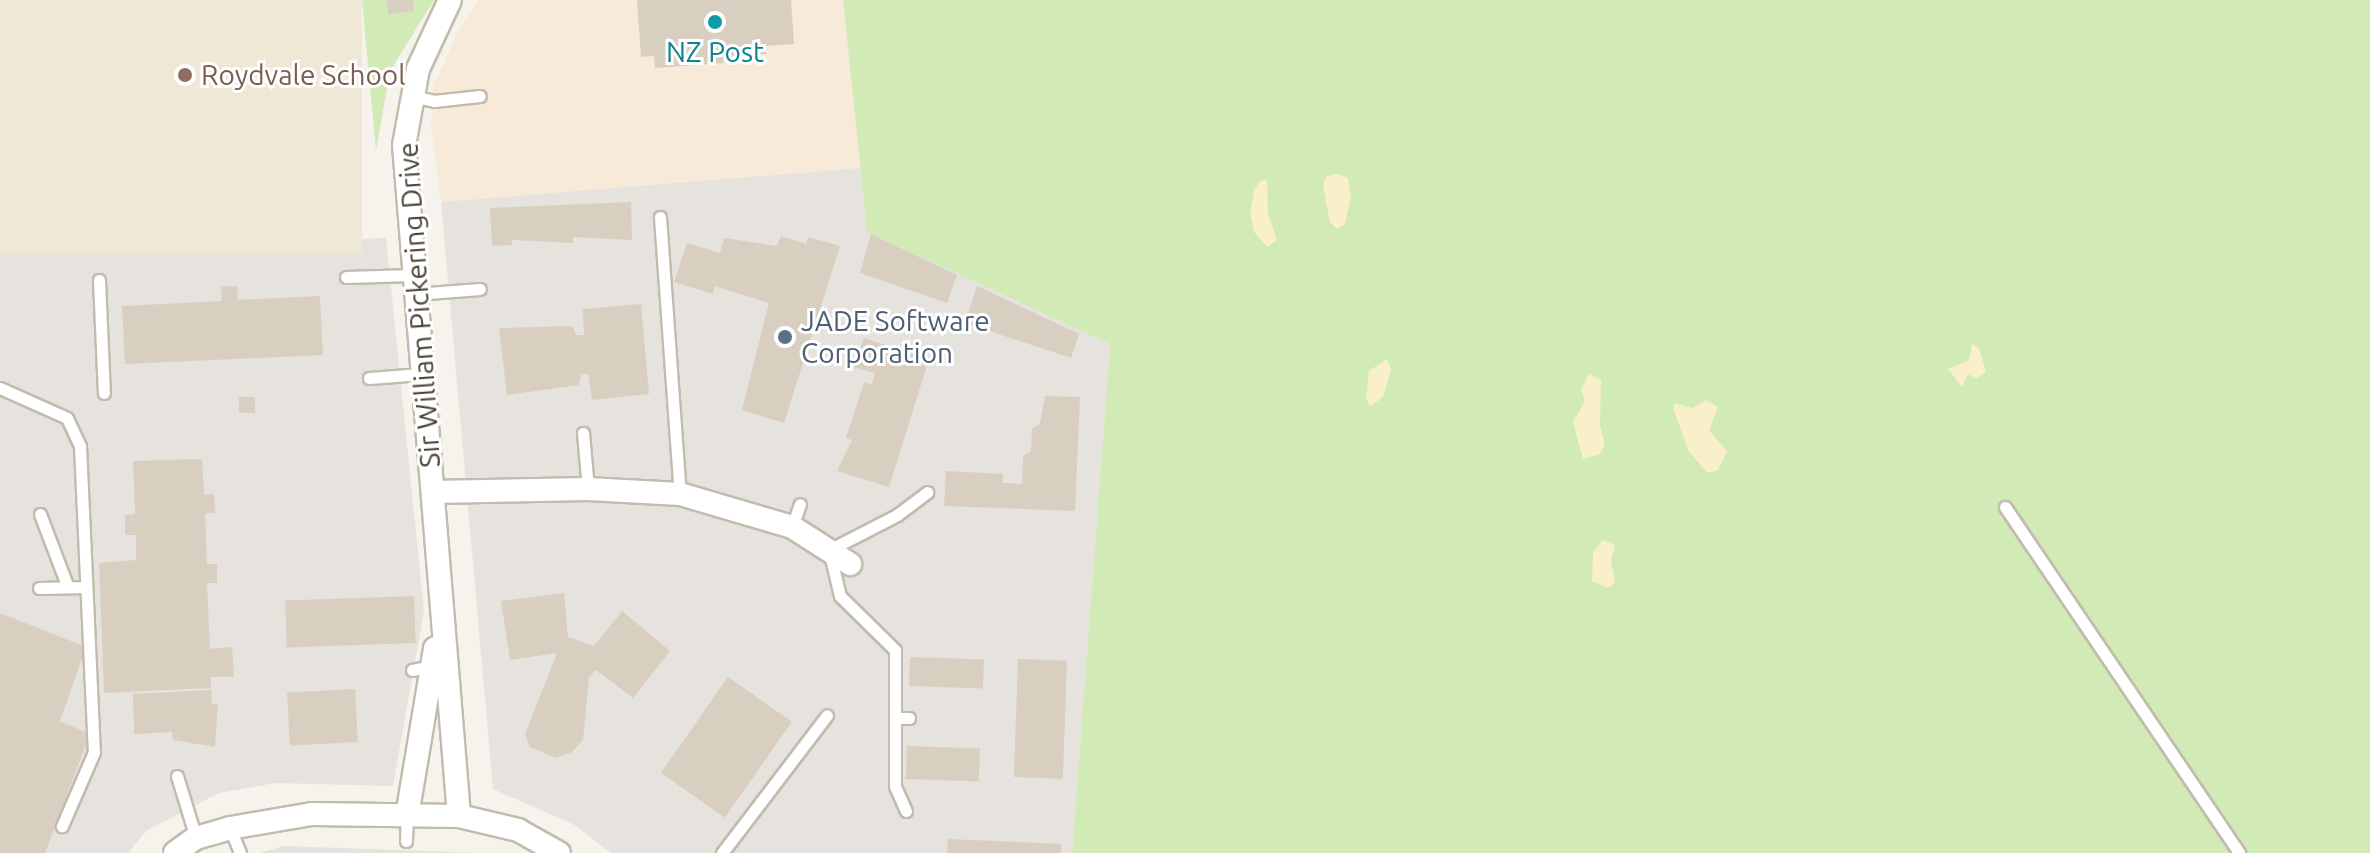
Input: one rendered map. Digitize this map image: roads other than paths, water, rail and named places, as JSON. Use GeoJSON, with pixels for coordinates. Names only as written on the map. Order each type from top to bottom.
{"type":"FeatureCollection","features":[{"type":"Feature","properties":{"kind":"street","name":"Sir William Pickering Drive"},"geometry":{"type":"LineString","coordinates":[[450,0],[411,96],[404,145],[433,492],[440,617],[459,816]]}},
{"type":"Feature","properties":{"kind":"street"},"geometry":{"type":"LineString","coordinates":[[433,492],[588,489],[680,494],[792,527],[850,564]]}},
{"type":"Feature","properties":{"kind":"street","name":"Sir William Pickering Drive"},"geometry":{"type":"LineString","coordinates":[[407,816],[422,668],[440,617]]}},
{"type":"Feature","properties":{"kind":"street"},"geometry":{"type":"LineString","coordinates":[[175,853],[196,838],[230,828],[312,814],[459,816],[518,830],[559,853]]}},
{"type":"Feature","properties":{"kind":"lane"},"geometry":{"type":"LineString","coordinates":[[411,96],[434,101],[480,96]]}},
{"type":"Feature","properties":{"kind":"lane"},"geometry":{"type":"LineString","coordinates":[[660,217],[680,494]]}},
{"type":"Feature","properties":{"kind":"lane"},"geometry":{"type":"LineString","coordinates":[[346,277],[480,289]]}},
{"type":"Feature","properties":{"kind":"lane"},"geometry":{"type":"LineString","coordinates":[[99,280],[104,393]]}},
{"type":"Feature","properties":{"kind":"lane"},"geometry":{"type":"LineString","coordinates":[[369,378],[421,374]]}},
{"type":"Feature","properties":{"kind":"lane"},"geometry":{"type":"LineString","coordinates":[[0,388],[47,407],[77,430],[94,752],[62,826]]}},
{"type":"Feature","properties":{"kind":"lane"},"geometry":{"type":"LineString","coordinates":[[583,433],[588,489]]}},
{"type":"Feature","properties":{"kind":"lane"},"geometry":{"type":"LineString","coordinates":[[906,811],[895,786],[903,718],[895,650],[840,596],[829,550],[897,515],[927,492]]}},
{"type":"Feature","properties":{"kind":"lane"},"geometry":{"type":"LineString","coordinates":[[792,527],[800,504]]}},
{"type":"Feature","properties":{"kind":"lane"},"geometry":{"type":"LineString","coordinates":[[2005,507],[2239,853]]}},
{"type":"Feature","properties":{"kind":"lane"},"geometry":{"type":"LineString","coordinates":[[40,514],[43,535],[67,585]]}},
{"type":"Feature","properties":{"kind":"lane"},"geometry":{"type":"LineString","coordinates":[[39,588],[67,585],[86,587]]}},
{"type":"Feature","properties":{"kind":"lane"},"geometry":{"type":"LineString","coordinates":[[722,853],[827,715]]}},
{"type":"Feature","properties":{"kind":"lane"},"geometry":{"type":"LineString","coordinates":[[177,776],[196,838]]}},
{"type":"Feature","properties":{"kind":"lane"},"geometry":{"type":"LineString","coordinates":[[406,841],[407,816]]}},
{"type":"Feature","properties":{"kind":"lane"},"geometry":{"type":"LineString","coordinates":[[230,828],[240,853]]}},
{"type":"Feature","properties":{"kind":"place","name":"NZ Post"},"geometry":{"type":"Point","coordinates":[715,22]}},
{"type":"Feature","properties":{"kind":"place","name":"Roydvale School"},"geometry":{"type":"Point","coordinates":[185,75]}},
{"type":"Feature","properties":{"kind":"place","name":"JADE Software Corporation"},"geometry":{"type":"Point","coordinates":[785,337]}}]}
